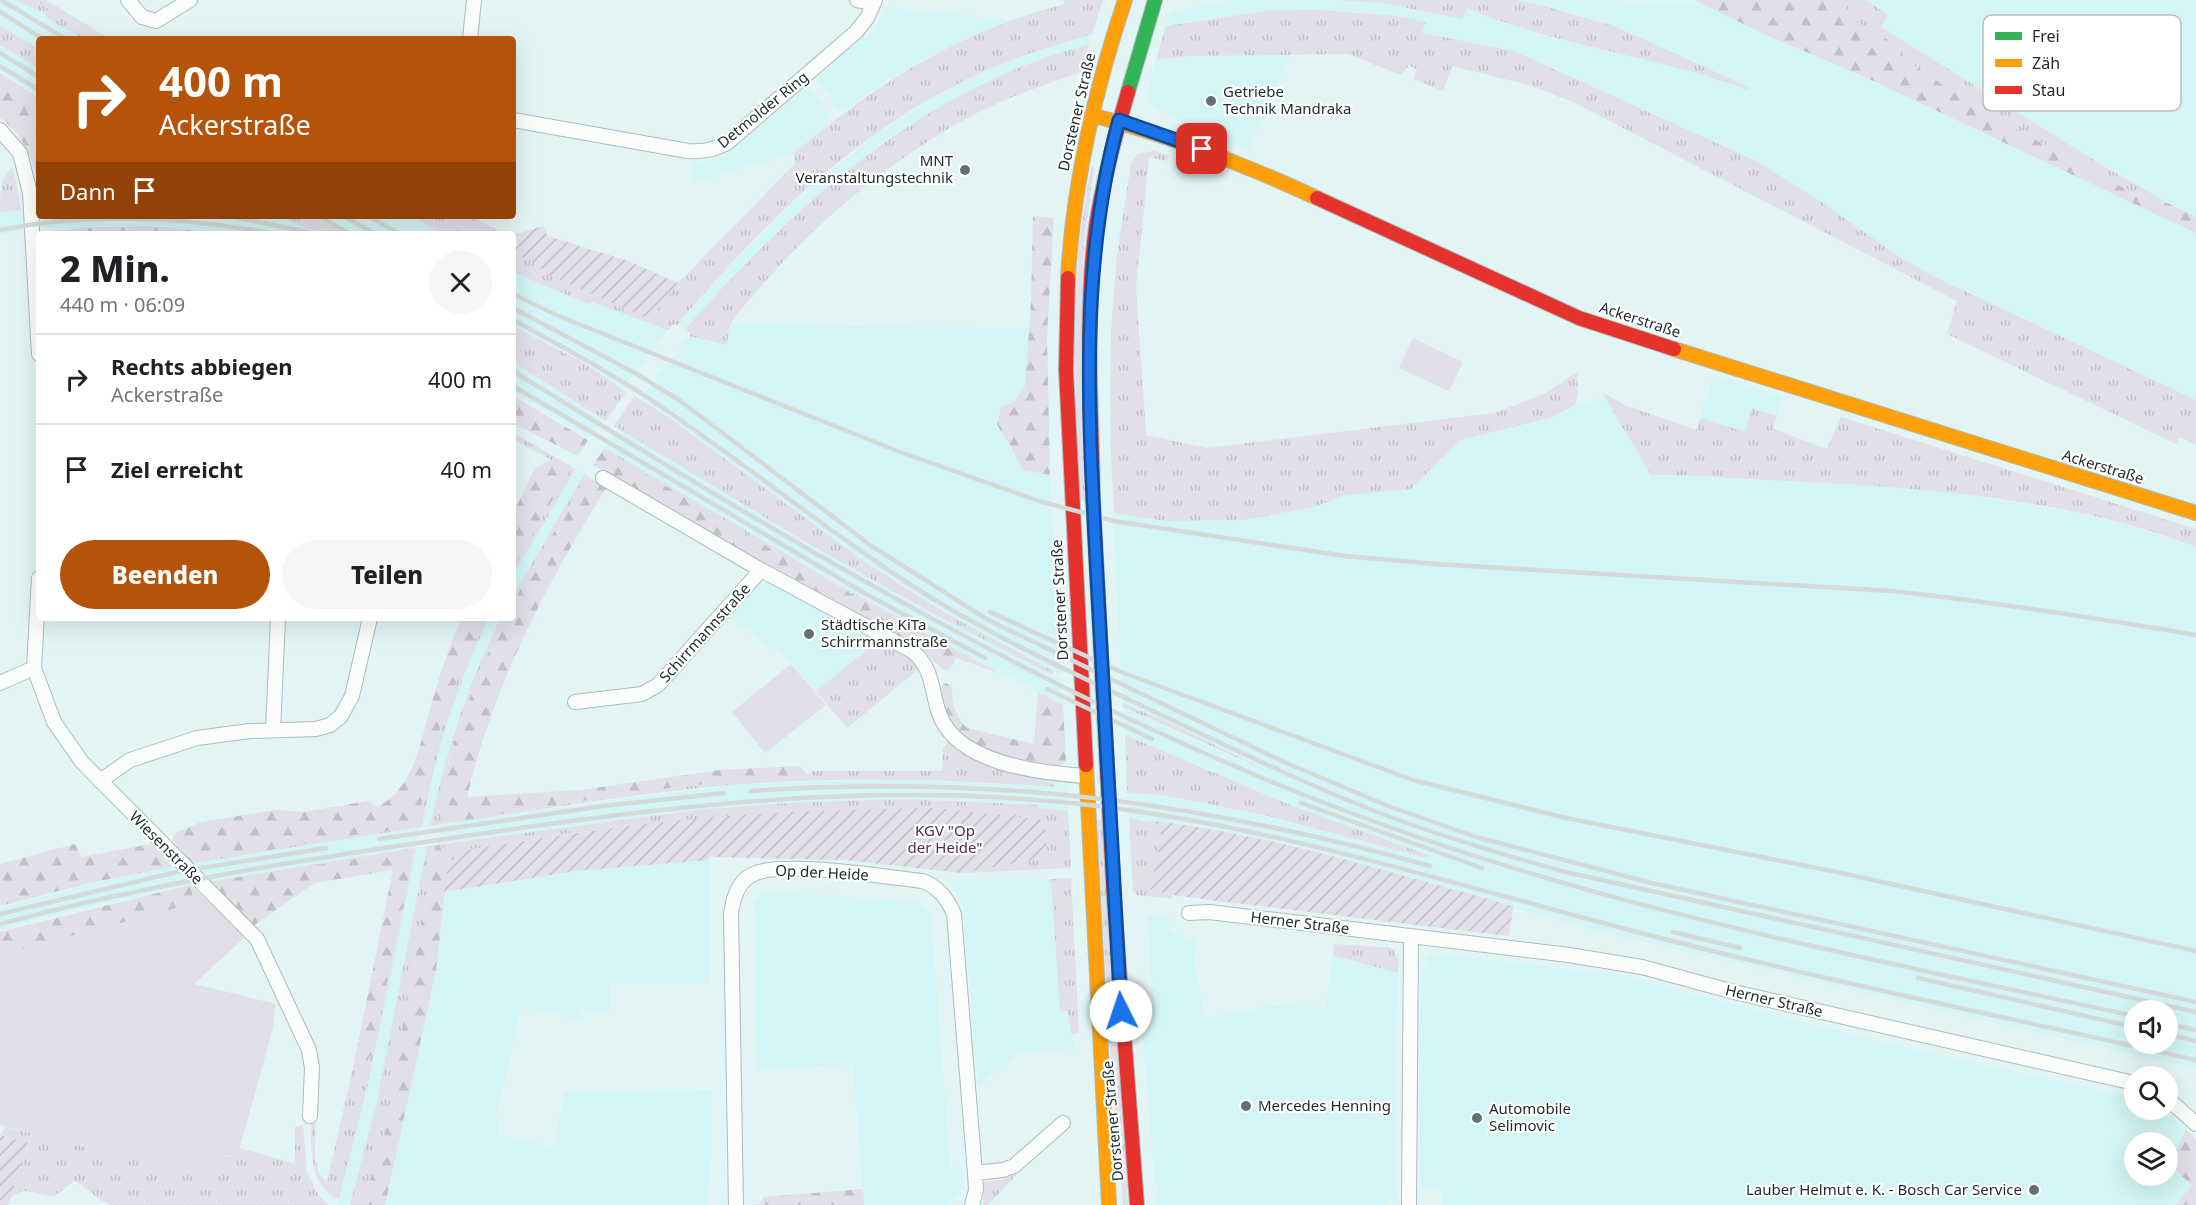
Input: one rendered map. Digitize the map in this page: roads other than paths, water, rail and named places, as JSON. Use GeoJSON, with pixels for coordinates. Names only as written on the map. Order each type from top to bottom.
{"type":"FeatureCollection","features":[{"type":"Feature","properties":{"kind":"main road","name":"Dorstener Straße"},"geometry":{"type":"LineString","coordinates":[[1109,1205],[1066,370],[1068,274],[1082,157],[1110,45],[1125,0]]}},
{"type":"Feature","properties":{"kind":"main road","name":"Dorstener Straße"},"geometry":{"type":"LineString","coordinates":[[1137,1205],[1114,900],[1090,419],[1093,256],[1107,163],[1153,6]]}},
{"type":"Feature","properties":{"kind":"main road","name":"Ackerstraße"},"geometry":{"type":"LineString","coordinates":[[1092,115],[1119,120],[1248,166],[1579,318],[1887,418],[2196,513]]}},
{"type":"Feature","properties":{"kind":"street"},"geometry":{"type":"LineString","coordinates":[[128,0],[142,17],[156,21],[190,0]]}},
{"type":"Feature","properties":{"kind":"street"},"geometry":{"type":"LineString","coordinates":[[470,36],[474,0]]}},
{"type":"Feature","properties":{"kind":"street"},"geometry":{"type":"LineString","coordinates":[[857,0],[875,2]]}},
{"type":"Feature","properties":{"kind":"street","name":"Detmolder Ring"},"geometry":{"type":"LineString","coordinates":[[516,121],[688,151],[704,152],[716,149],[727,143],[856,32],[867,18],[875,2]]}},
{"type":"Feature","properties":{"kind":"street"},"geometry":{"type":"LineString","coordinates":[[0,130],[20,153],[30,193],[36,300]]}},
{"type":"Feature","properties":{"kind":"street","name":"Schirrmannstraße"},"geometry":{"type":"LineString","coordinates":[[603,478],[761,570],[918,655],[927,668],[944,723],[968,749],[1047,774],[1086,776]]}},
{"type":"Feature","properties":{"kind":"street","name":"Schirrmannstraße"},"geometry":{"type":"LineString","coordinates":[[575,702],[642,694],[658,685],[761,570]]}},
{"type":"Feature","properties":{"kind":"street","name":"Wiesenstraße"},"geometry":{"type":"LineString","coordinates":[[37,621],[34,668],[54,722],[68,745],[100,781],[247,928],[265,951],[309,1050],[312,1068],[310,1116]]}},
{"type":"Feature","properties":{"kind":"street"},"geometry":{"type":"LineString","coordinates":[[273,730],[278,621]]}},
{"type":"Feature","properties":{"kind":"street"},"geometry":{"type":"LineString","coordinates":[[100,781],[130,760],[197,738],[273,730],[316,729],[330,725],[341,716],[352,696],[369,621]]}},
{"type":"Feature","properties":{"kind":"street"},"geometry":{"type":"LineString","coordinates":[[0,683],[34,668]]}},
{"type":"Feature","properties":{"kind":"street","name":"Op der Heide"},"geometry":{"type":"LineString","coordinates":[[736,1205],[731,914],[733,898],[742,883],[754,873],[770,870],[818,871],[922,881],[937,889],[949,902],[954,914],[975,1173],[976,1190],[972,1205]]}},
{"type":"Feature","properties":{"kind":"street","name":"Herner Straße"},"geometry":{"type":"LineString","coordinates":[[1189,913],[1209,912],[1642,967],[1734,992],[2124,1081]]}},
{"type":"Feature","properties":{"kind":"street"},"geometry":{"type":"LineString","coordinates":[[1409,1205],[1411,937]]}},
{"type":"Feature","properties":{"kind":"street"},"geometry":{"type":"LineString","coordinates":[[2178,1108],[2196,1124]]}},
{"type":"Feature","properties":{"kind":"street"},"geometry":{"type":"LineString","coordinates":[[975,1173],[1003,1170],[1014,1166],[1063,1123]]}},
{"type":"Feature","properties":{"kind":"railway"},"geometry":{"type":"LineString","coordinates":[[1,0],[61,36]]}},
{"type":"Feature","properties":{"kind":"railway"},"geometry":{"type":"LineString","coordinates":[[0,12],[38,36]]}},
{"type":"Feature","properties":{"kind":"railway"},"geometry":{"type":"LineString","coordinates":[[0,53],[36,75]]}},
{"type":"Feature","properties":{"kind":"railway"},"geometry":{"type":"LineString","coordinates":[[0,66],[36,88]]}},
{"type":"Feature","properties":{"kind":"railway"},"geometry":{"type":"LineString","coordinates":[[0,230],[69,220],[103,219]]}},
{"type":"Feature","properties":{"kind":"railway"},"geometry":{"type":"LineString","coordinates":[[103,219],[137,219]]}},
{"type":"Feature","properties":{"kind":"railway"},"geometry":{"type":"LineString","coordinates":[[137,219],[205,223],[257,231]]}},
{"type":"Feature","properties":{"kind":"railway"},"geometry":{"type":"LineString","coordinates":[[244,219],[302,231]]}},
{"type":"Feature","properties":{"kind":"railway"},"geometry":{"type":"LineString","coordinates":[[324,219],[345,231]]}},
{"type":"Feature","properties":{"kind":"railway"},"geometry":{"type":"LineString","coordinates":[[349,219],[370,231]]}},
{"type":"Feature","properties":{"kind":"railway"},"geometry":{"type":"LineString","coordinates":[[373,219],[395,231]]}},
{"type":"Feature","properties":{"kind":"railway"},"geometry":{"type":"LineString","coordinates":[[516,295],[556,315],[900,452],[1039,501],[1114,521],[1345,556],[1435,564],[1892,591],[1968,600],[2196,635]]}},
{"type":"Feature","properties":{"kind":"railway"},"geometry":{"type":"LineString","coordinates":[[516,310],[635,373],[679,400],[870,545],[990,621],[1284,762],[1388,806],[1476,837],[1652,883],[2196,1002]]}},
{"type":"Feature","properties":{"kind":"railway"},"geometry":{"type":"LineString","coordinates":[[516,322],[645,396],[879,564],[965,618],[1077,675],[1321,789],[1407,823],[1561,871],[2196,1012]]}},
{"type":"Feature","properties":{"kind":"railway"},"geometry":{"type":"LineString","coordinates":[[516,373],[722,499],[935,620],[1154,731],[1266,780],[1473,856],[1566,884],[1754,933],[2124,1014]]}},
{"type":"Feature","properties":{"kind":"railway"},"geometry":{"type":"LineString","coordinates":[[516,388],[866,594],[985,658]]}},
{"type":"Feature","properties":{"kind":"railway"},"geometry":{"type":"LineString","coordinates":[[990,612],[1121,672],[1413,780],[1566,818],[1832,871],[2196,951]]}},
{"type":"Feature","properties":{"kind":"railway"},"geometry":{"type":"LineString","coordinates":[[1047,689],[1152,739]]}},
{"type":"Feature","properties":{"kind":"railway"},"geometry":{"type":"LineString","coordinates":[[751,791],[840,787],[926,787],[1011,790],[1094,798],[1261,825],[1430,866]]}},
{"type":"Feature","properties":{"kind":"railway"},"geometry":{"type":"LineString","coordinates":[[379,839],[603,806],[724,793]]}},
{"type":"Feature","properties":{"kind":"railway"},"geometry":{"type":"LineString","coordinates":[[0,924],[168,885],[281,864],[612,816],[770,800],[849,796],[929,795],[1009,798],[1090,805],[1160,815],[1297,842],[1707,950],[2196,1060]]}},
{"type":"Feature","properties":{"kind":"railway"},"geometry":{"type":"LineString","coordinates":[[1301,803],[1482,868]]}},
{"type":"Feature","properties":{"kind":"railway"},"geometry":{"type":"LineString","coordinates":[[0,914],[177,872],[326,848]]}},
{"type":"Feature","properties":{"kind":"railway"},"geometry":{"type":"LineString","coordinates":[[1673,932],[1740,948]]}},
{"type":"Feature","properties":{"kind":"railway"},"geometry":{"type":"LineString","coordinates":[[1918,978],[2124,1025]]}},
{"type":"Feature","properties":{"kind":"railway"},"geometry":{"type":"LineString","coordinates":[[2178,1026],[2196,1030]]}},
{"type":"Feature","properties":{"kind":"railway"},"geometry":{"type":"LineString","coordinates":[[2178,1036],[2196,1041]]}},
{"type":"Feature","properties":{"kind":"place","name":"Getriebe Technik Mandraka"},"geometry":{"type":"Point","coordinates":[1211,101]}},
{"type":"Feature","properties":{"kind":"place","name":"MNT Veranstaltungstechnik"},"geometry":{"type":"Point","coordinates":[965,170]}},
{"type":"Feature","properties":{"kind":"place","name":"Städtische KiTa Schirrmannstraße"},"geometry":{"type":"Point","coordinates":[809,634]}},
{"type":"Feature","properties":{"kind":"place","name":"Mercedes Henning"},"geometry":{"type":"Point","coordinates":[1246,1106]}},
{"type":"Feature","properties":{"kind":"place","name":"Automobile Selimovic"},"geometry":{"type":"Point","coordinates":[1477,1118]}},
{"type":"Feature","properties":{"kind":"place","name":"Lauber Helmut e. K. - Bosch Car Service"},"geometry":{"type":"Point","coordinates":[2034,1190]}},
{"type":"Feature","properties":{"kind":"park label","name":"KGV \"Op der Heide\""},"geometry":{"type":"Point","coordinates":[945,840]}}]}
